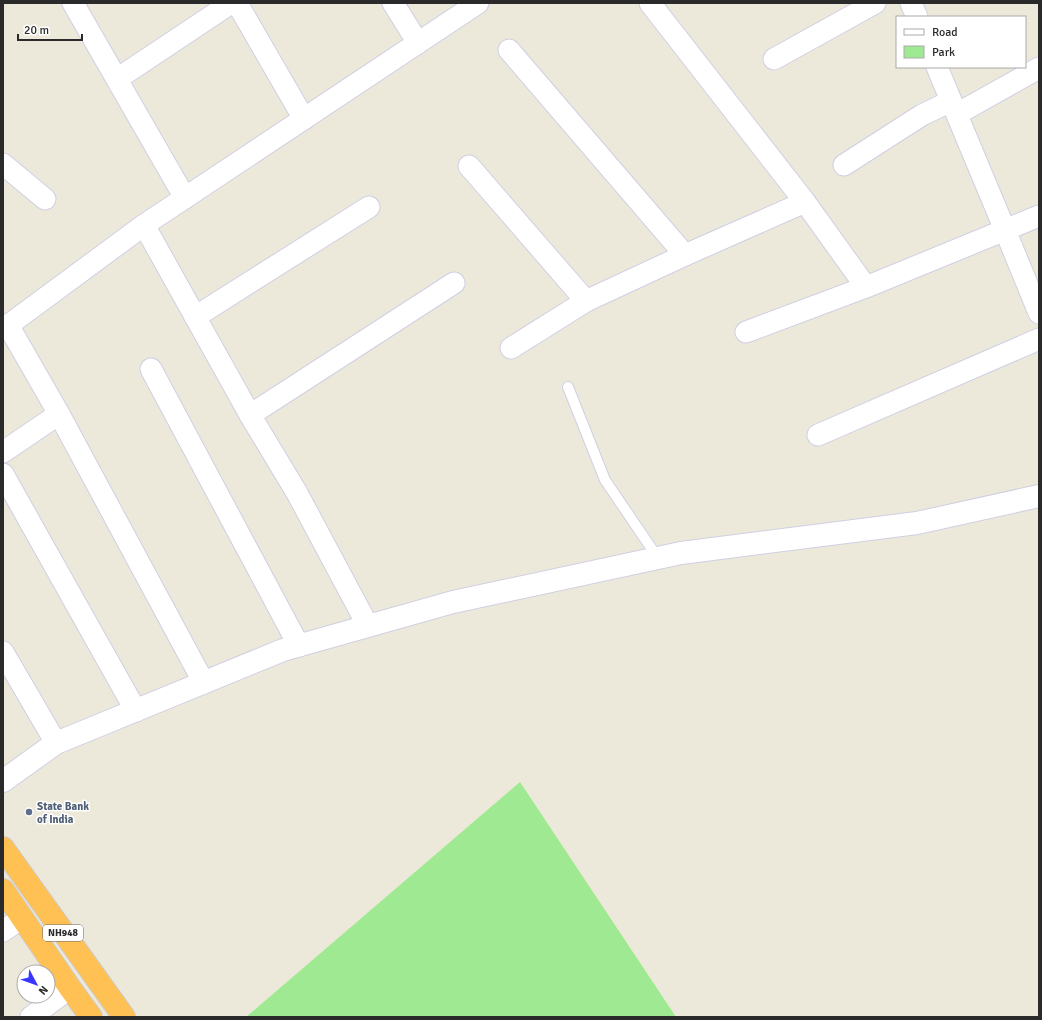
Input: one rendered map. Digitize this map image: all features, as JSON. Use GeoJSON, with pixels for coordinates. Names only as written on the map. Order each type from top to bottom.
{"type":"FeatureCollection","features":[{"type":"Feature","properties":{"kind":"highway","name":"NH948"},"geometry":{"type":"LineString","coordinates":[[3,848],[124,1017]]}},
{"type":"Feature","properties":{"kind":"highway","name":"NH948"},"geometry":{"type":"LineString","coordinates":[[3,890],[91,1017]]}},
{"type":"Feature","properties":{"kind":"street"},"geometry":{"type":"LineString","coordinates":[[73,3],[185,198]]}},
{"type":"Feature","properties":{"kind":"street"},"geometry":{"type":"LineString","coordinates":[[117,79],[231,3]]}},
{"type":"Feature","properties":{"kind":"street"},"geometry":{"type":"LineString","coordinates":[[237,3],[304,119]]}},
{"type":"Feature","properties":{"kind":"street"},"geometry":{"type":"LineString","coordinates":[[393,3],[418,43]]}},
{"type":"Feature","properties":{"kind":"street"},"geometry":{"type":"LineString","coordinates":[[204,683],[59,414],[6,327],[144,225],[478,3]]}},
{"type":"Feature","properties":{"kind":"street"},"geometry":{"type":"LineString","coordinates":[[650,3],[805,202],[866,287]]}},
{"type":"Feature","properties":{"kind":"street"},"geometry":{"type":"LineString","coordinates":[[774,59],[875,3]]}},
{"type":"Feature","properties":{"kind":"street"},"geometry":{"type":"LineString","coordinates":[[509,50],[685,255]]}},
{"type":"Feature","properties":{"kind":"street"},"geometry":{"type":"LineString","coordinates":[[938,68],[1039,313]]}},
{"type":"Feature","properties":{"kind":"street"},"geometry":{"type":"LineString","coordinates":[[844,165],[922,115],[954,107],[1039,68]]}},
{"type":"Feature","properties":{"kind":"street"},"geometry":{"type":"LineString","coordinates":[[3,164],[45,199]]}},
{"type":"Feature","properties":{"kind":"street"},"geometry":{"type":"LineString","coordinates":[[469,166],[586,301]]}},
{"type":"Feature","properties":{"kind":"street"},"geometry":{"type":"LineString","coordinates":[[511,348],[586,301],[805,202]]}},
{"type":"Feature","properties":{"kind":"street"},"geometry":{"type":"LineString","coordinates":[[195,317],[369,207]]}},
{"type":"Feature","properties":{"kind":"street"},"geometry":{"type":"LineString","coordinates":[[746,332],[866,287],[1039,216]]}},
{"type":"Feature","properties":{"kind":"street"},"geometry":{"type":"LineString","coordinates":[[144,225],[250,415],[297,493],[368,626]]}},
{"type":"Feature","properties":{"kind":"street"},"geometry":{"type":"LineString","coordinates":[[250,415],[454,283]]}},
{"type":"Feature","properties":{"kind":"street"},"geometry":{"type":"LineString","coordinates":[[818,435],[1039,339]]}},
{"type":"Feature","properties":{"kind":"street"},"geometry":{"type":"LineString","coordinates":[[151,369],[299,646]]}},
{"type":"Feature","properties":{"kind":"street"},"geometry":{"type":"LineString","coordinates":[[3,452],[59,414]]}},
{"type":"Feature","properties":{"kind":"street"},"geometry":{"type":"LineString","coordinates":[[3,474],[136,711]]}},
{"type":"Feature","properties":{"kind":"street"},"geometry":{"type":"LineString","coordinates":[[3,781],[56,744],[283,650],[453,602],[681,553],[917,523],[1039,496]]}},
{"type":"Feature","properties":{"kind":"street"},"geometry":{"type":"LineString","coordinates":[[3,652],[56,744]]}},
{"type":"Feature","properties":{"kind":"street"},"geometry":{"type":"LineString","coordinates":[[3,931],[22,918]]}},
{"type":"Feature","properties":{"kind":"street"},"geometry":{"type":"LineString","coordinates":[[31,1017],[70,988]]}},
{"type":"Feature","properties":{"kind":"lane"},"geometry":{"type":"LineString","coordinates":[[568,387],[605,480],[658,558]]}},
{"type":"Feature","properties":{"kind":"green space"},"geometry":{"type":"Polygon","coordinates":[[[520,782],[676,1017],[246,1017],[520,782]]]}},
{"type":"Feature","properties":{"kind":"place","name":"State Bank of India"},"geometry":{"type":"Point","coordinates":[29,812]}}]}
